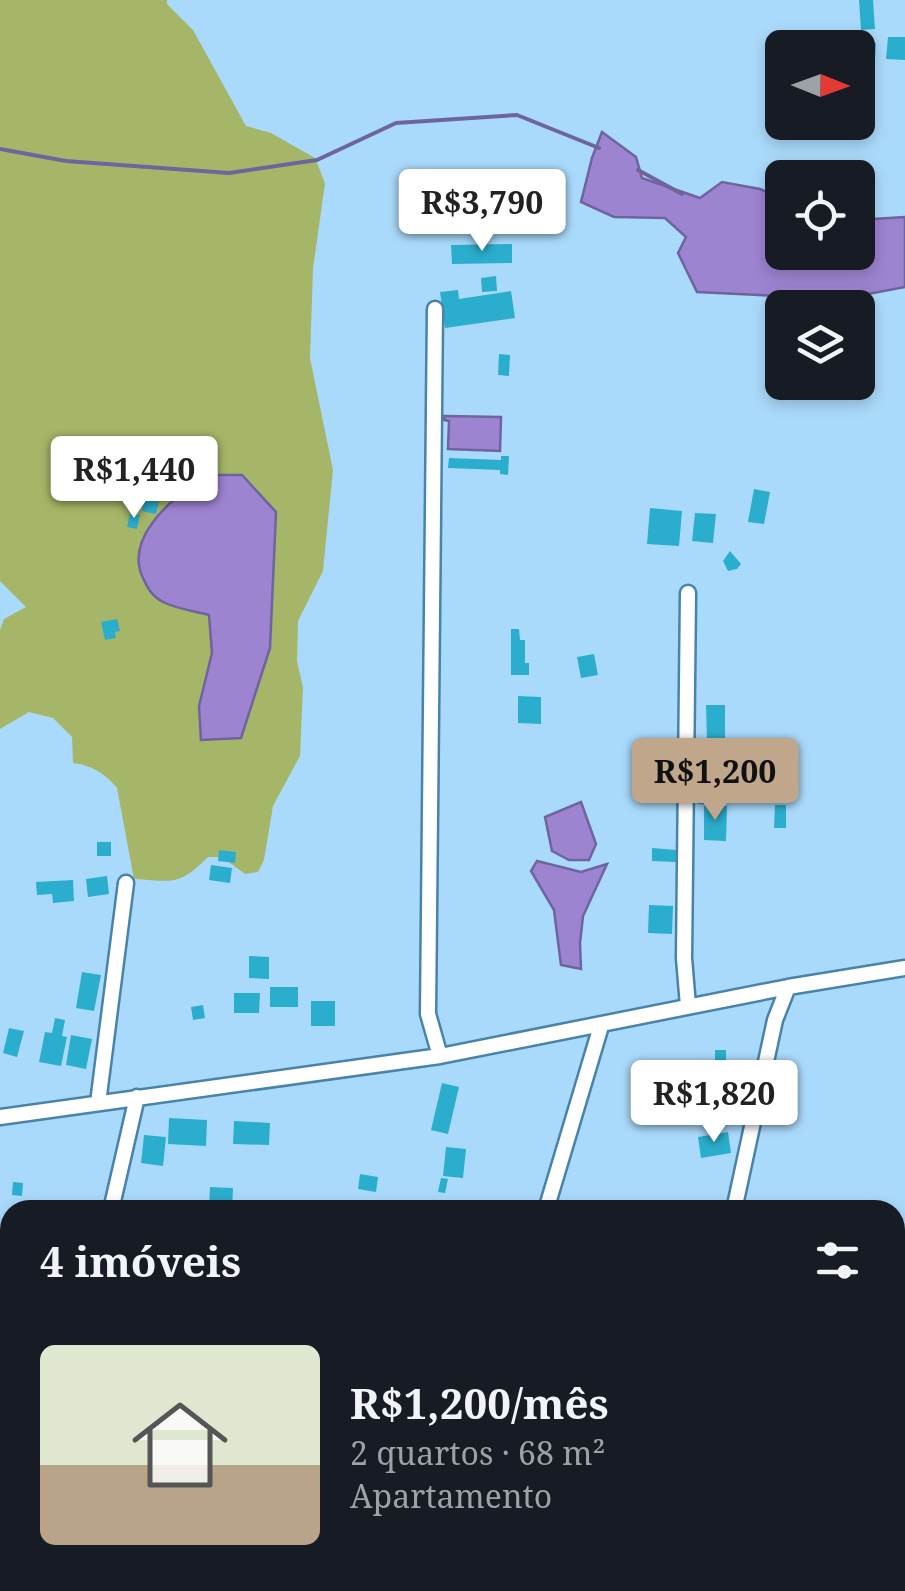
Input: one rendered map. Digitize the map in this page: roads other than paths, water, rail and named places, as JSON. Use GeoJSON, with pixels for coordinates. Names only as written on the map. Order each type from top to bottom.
{"type":"FeatureCollection","features":[{"type":"Feature","properties":{"kind":"street"},"geometry":{"type":"LineString","coordinates":[[435,309],[428,1014],[440,1056]]}},
{"type":"Feature","properties":{"kind":"street"},"geometry":{"type":"LineString","coordinates":[[688,592],[684,958],[688,1006]]}},
{"type":"Feature","properties":{"kind":"street"},"geometry":{"type":"LineString","coordinates":[[98,1102],[126,883]]}},
{"type":"Feature","properties":{"kind":"street"},"geometry":{"type":"LineString","coordinates":[[0,1117],[440,1056],[788,987],[905,968]]}},
{"type":"Feature","properties":{"kind":"street"},"geometry":{"type":"LineString","coordinates":[[736,1200],[774,1020],[788,987]]}},
{"type":"Feature","properties":{"kind":"street"},"geometry":{"type":"LineString","coordinates":[[549,1200],[601,1026]]}},
{"type":"Feature","properties":{"kind":"street"},"geometry":{"type":"LineString","coordinates":[[112,1200],[137,1096]]}},
{"type":"Feature","properties":{"kind":"waterway"},"geometry":{"type":"LineString","coordinates":[[0,149],[66,161],[229,173],[317,160],[396,123],[517,115],[599,148]]}},
{"type":"Feature","properties":{"kind":"waterway"},"geometry":{"type":"LineString","coordinates":[[638,170],[682,194]]}}]}
